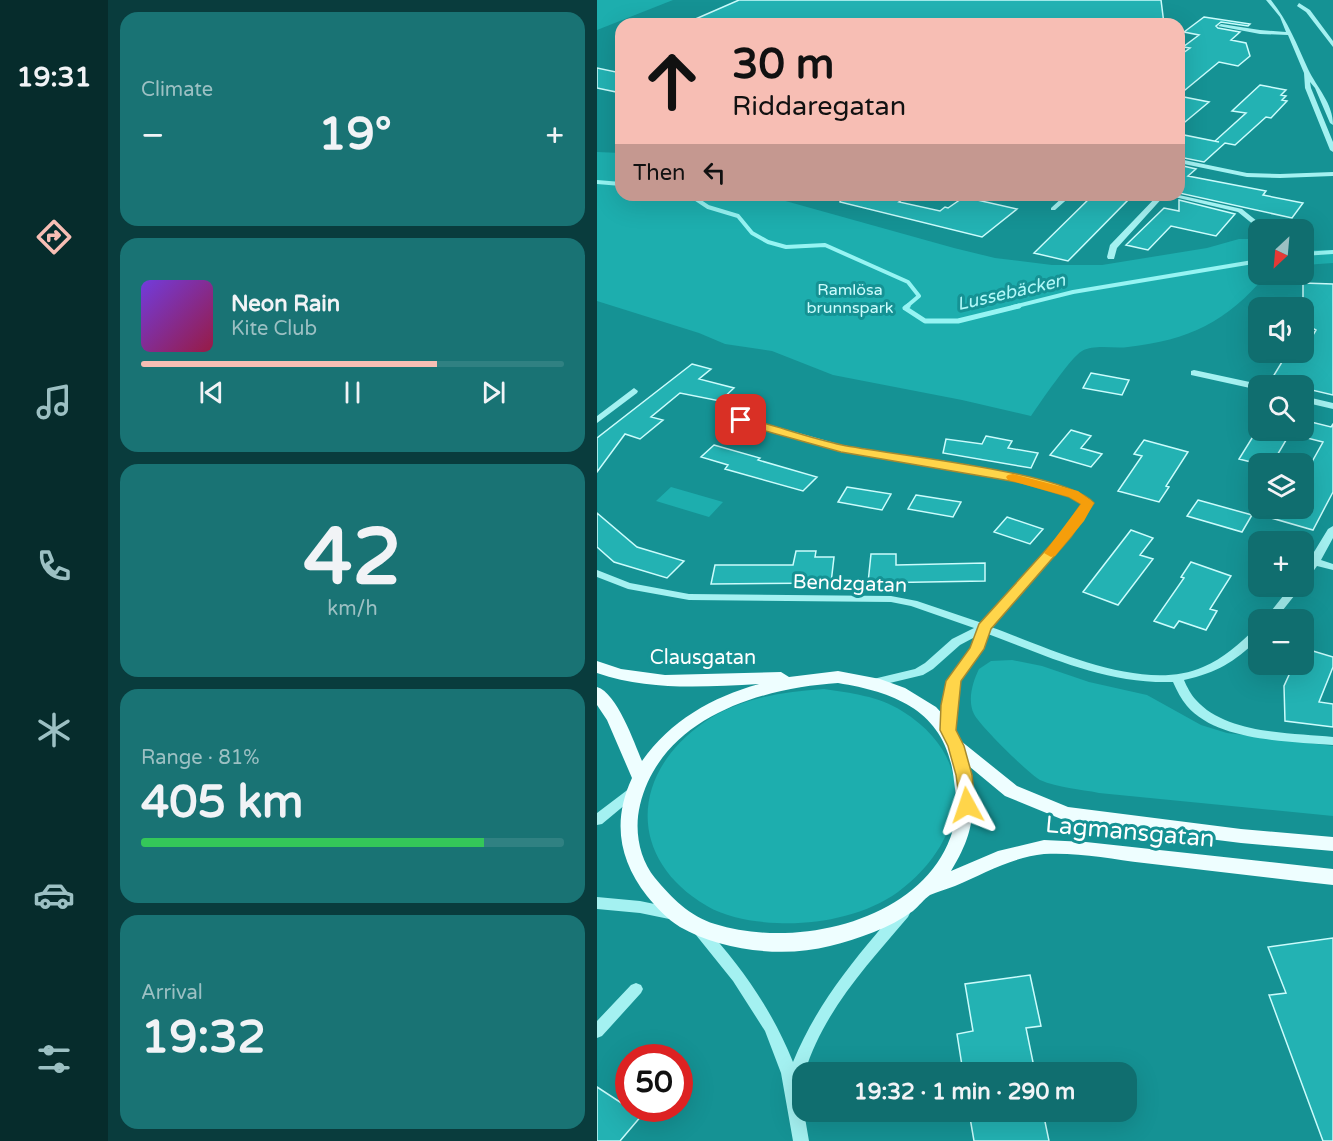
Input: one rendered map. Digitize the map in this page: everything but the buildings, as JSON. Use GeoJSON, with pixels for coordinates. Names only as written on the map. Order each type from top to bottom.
{"type":"FeatureCollection","features":[{"type":"Feature","properties":{"kind":"main road","name":"Clausgatan"},"geometry":{"type":"LineString","coordinates":[[597,667],[623,676],[657,681],[811,678]]}},
{"type":"Feature","properties":{"kind":"main road","name":"Lagmansgatan"},"geometry":{"type":"LineString","coordinates":[[811,678],[838,677],[873,683],[910,696],[933,713],[952,738],[1011,791],[1066,814],[1241,836],[1333,844]]}},
{"type":"Feature","properties":{"kind":"main road"},"geometry":{"type":"LineString","coordinates":[[811,678],[788,682],[745,695],[695,719],[674,735],[654,755],[637,784],[628,822],[632,852],[643,877],[652,890],[686,920],[749,941],[788,943],[829,938],[860,929],[890,916],[912,902],[929,888],[953,855],[965,824],[967,792],[952,738]]}},
{"type":"Feature","properties":{"kind":"main road"},"geometry":{"type":"LineString","coordinates":[[597,693],[615,718],[637,784]]}},
{"type":"Feature","properties":{"kind":"main road","name":"Lagmansgatan"},"geometry":{"type":"LineString","coordinates":[[929,888],[992,861],[1044,847],[1086,849],[1333,877]]}},
{"type":"Feature","properties":{"kind":"street"},"geometry":{"type":"LineString","coordinates":[[1268,0],[1283,17],[1291,34],[1307,73],[1311,97],[1333,150]]}},
{"type":"Feature","properties":{"kind":"street"},"geometry":{"type":"LineString","coordinates":[[1299,5],[1308,11],[1333,45]]}},
{"type":"Feature","properties":{"kind":"street"},"geometry":{"type":"LineString","coordinates":[[1221,26],[1291,34]]}},
{"type":"Feature","properties":{"kind":"street"},"geometry":{"type":"LineString","coordinates":[[1307,73],[1318,88],[1333,123]]}},
{"type":"Feature","properties":{"kind":"street"},"geometry":{"type":"LineString","coordinates":[[1185,162],[1247,175],[1333,174]]}},
{"type":"Feature","properties":{"kind":"street"},"geometry":{"type":"LineString","coordinates":[[1185,198],[1240,210],[1251,219]]}},
{"type":"Feature","properties":{"kind":"street"},"geometry":{"type":"LineString","coordinates":[[1053,209],[1062,201]]}},
{"type":"Feature","properties":{"kind":"street"},"geometry":{"type":"LineString","coordinates":[[1111,257],[1113,247],[1156,201]]}},
{"type":"Feature","properties":{"kind":"street"},"geometry":{"type":"LineString","coordinates":[[1194,373],[1248,385]]}},
{"type":"Feature","properties":{"kind":"street"},"geometry":{"type":"LineString","coordinates":[[597,420],[634,391]]}},
{"type":"Feature","properties":{"kind":"street"},"geometry":{"type":"LineString","coordinates":[[1314,402],[1333,406]]}},
{"type":"Feature","properties":{"kind":"street"},"geometry":{"type":"LineString","coordinates":[[741,420],[841,448],[1024,479],[1073,494],[1086,501],[1087,506],[1067,535],[984,628],[956,642],[919,672],[873,683]]}},
{"type":"Feature","properties":{"kind":"street"},"geometry":{"type":"LineString","coordinates":[[1333,529],[1315,562],[1333,567]]}},
{"type":"Feature","properties":{"kind":"street","name":"Bendzgatan"},"geometry":{"type":"LineString","coordinates":[[597,573],[628,586],[689,597],[891,599],[913,603],[1107,674],[1154,680],[1195,674],[1227,659],[1248,641]]}},
{"type":"Feature","properties":{"kind":"street"},"geometry":{"type":"LineString","coordinates":[[1278,609],[1288,597]]}},
{"type":"Feature","properties":{"kind":"street"},"geometry":{"type":"LineString","coordinates":[[952,738],[949,705],[954,681],[977,649],[984,628]]}},
{"type":"Feature","properties":{"kind":"street"},"geometry":{"type":"LineString","coordinates":[[1177,678],[1192,705],[1206,716],[1219,722],[1265,733],[1333,741]]}},
{"type":"Feature","properties":{"kind":"street"},"geometry":{"type":"LineString","coordinates":[[597,820],[637,784]]}},
{"type":"Feature","properties":{"kind":"street"},"geometry":{"type":"LineString","coordinates":[[801,1062],[808,1041],[836,995],[912,902]]}},
{"type":"Feature","properties":{"kind":"street"},"geometry":{"type":"LineString","coordinates":[[597,903],[640,907],[686,920],[723,955],[759,1005],[778,1043],[792,1089]]}},
{"type":"Feature","properties":{"kind":"street"},"geometry":{"type":"LineString","coordinates":[[597,1031],[636,989]]}},
{"type":"Feature","properties":{"kind":"street"},"geometry":{"type":"LineString","coordinates":[[798,1122],[801,1141]]}},
{"type":"Feature","properties":{"kind":"green space"},"geometry":{"type":"Polygon","coordinates":[[[597,0],[673,0],[627,18],[615,18],[615,23],[597,30],[597,0]]]}},
{"type":"Feature","properties":{"kind":"green space","name":"Ramlösa brunnspark"},"geometry":{"type":"Polygon","coordinates":[[[597,152],[615,153],[615,201],[786,201],[995,258],[1052,265],[1102,265],[1248,239],[1248,285],[1257,285],[1221,317],[1188,334],[1150,344],[1093,348],[1082,351],[1063,371],[1031,416],[833,375],[772,351],[725,344],[699,333],[597,301],[597,152]]]}},
{"type":"Feature","properties":{"kind":"green space"},"geometry":{"type":"Polygon","coordinates":[[[1314,250],[1333,250],[1333,263],[1314,264],[1314,250]]]}},
{"type":"Feature","properties":{"kind":"green space"},"geometry":{"type":"Polygon","coordinates":[[[671,487],[723,502],[709,517],[656,501],[671,487]]]}},
{"type":"Feature","properties":{"kind":"green space"},"geometry":{"type":"Polygon","coordinates":[[[1012,660],[1042,666],[1089,682],[1147,695],[1201,725],[1227,733],[1333,746],[1333,816],[1099,793],[1062,787],[1040,780],[994,738],[978,720],[972,709],[972,691],[979,669],[991,661],[1012,660]]]}},
{"type":"Feature","properties":{"kind":"green space"},"geometry":{"type":"Polygon","coordinates":[[[824,689],[884,702],[902,711],[927,731],[944,753],[953,776],[955,801],[950,825],[938,849],[921,872],[898,892],[871,907],[840,917],[792,923],[760,922],[723,914],[707,906],[681,887],[663,865],[652,842],[648,817],[651,792],[661,767],[679,744],[717,714],[746,702],[776,694],[824,689]]]}},
{"type":"Feature","properties":{"kind":"waterway","name":"Lussebäcken"},"geometry":{"type":"LineString","coordinates":[[597,182],[615,184]]}},
{"type":"Feature","properties":{"kind":"waterway","name":"Lussebäcken"},"geometry":{"type":"LineString","coordinates":[[699,201],[708,207],[738,216],[752,233],[768,242],[786,247],[825,245],[908,282],[919,296],[906,307]]}},
{"type":"Feature","properties":{"kind":"waterway","name":"Lussebäcken"},"geometry":{"type":"LineString","coordinates":[[1314,253],[1333,252]]}},
{"type":"Feature","properties":{"kind":"waterway","name":"Lussebäcken"},"geometry":{"type":"LineString","coordinates":[[1013,307],[1073,292],[1248,263]]}},
{"type":"Feature","properties":{"kind":"waterway","name":"Lussebäcken"},"geometry":{"type":"LineString","coordinates":[[908,306],[905,308],[925,321],[958,321],[1019,306]]}},
{"type":"Feature","properties":{"kind":"slow traffic"},"geometry":{"type":"LineString","coordinates":[[1013,477],[1073,494],[1088,503],[1067,535],[1051,553]]}},
{"type":"Feature","properties":{"kind":"route"},"geometry":{"type":"LineString","coordinates":[[741,420],[867,454],[1024,479],[1073,494],[1088,503],[1067,535],[984,628],[977,649],[954,681],[949,705],[948,730],[956,746],[964,775],[967,805]]}}]}
